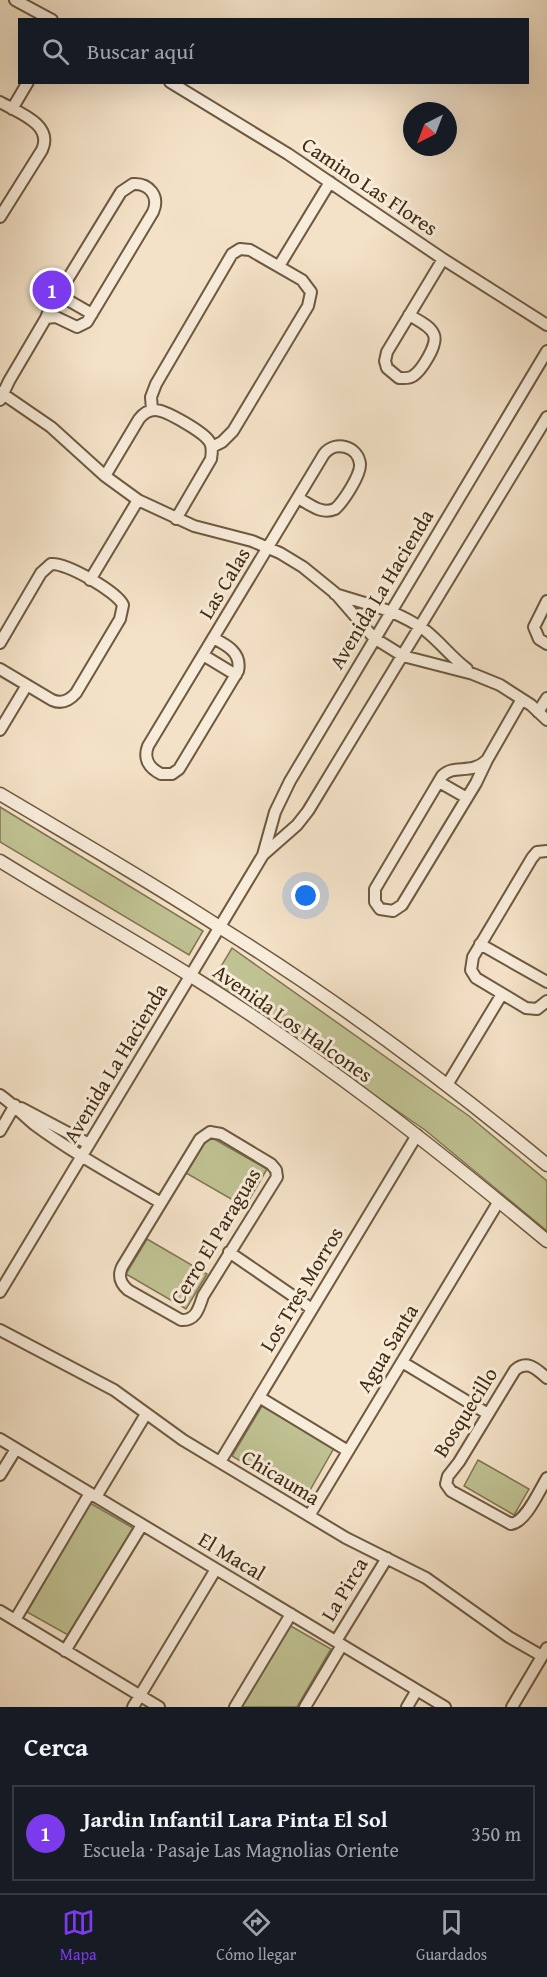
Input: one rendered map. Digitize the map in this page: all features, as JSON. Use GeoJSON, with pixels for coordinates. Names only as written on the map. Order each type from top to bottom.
{"type":"FeatureCollection","features":[{"type":"Feature","properties":{"kind":"street"},"geometry":{"type":"LineString","coordinates":[[15,0],[48,18]]}},
{"type":"Feature","properties":{"kind":"street"},"geometry":{"type":"LineString","coordinates":[[12,109],[27,84]]}},
{"type":"Feature","properties":{"kind":"street","name":"Camino Las Flores"},"geometry":{"type":"LineString","coordinates":[[173,84],[245,126],[442,259],[547,324]]}},
{"type":"Feature","properties":{"kind":"street"},"geometry":{"type":"LineString","coordinates":[[0,102],[39,126],[45,140],[42,150],[0,217]]}},
{"type":"Feature","properties":{"kind":"street"},"geometry":{"type":"LineString","coordinates":[[279,266],[330,182]]}},
{"type":"Feature","properties":{"kind":"street"},"geometry":{"type":"LineString","coordinates":[[51,317],[78,327],[84,325],[153,212],[156,201],[152,190],[147,186],[133,184],[121,192],[59,295],[51,317],[1,396],[51,426],[105,476],[138,500],[194,526],[268,547],[303,567],[335,593],[374,638],[403,656],[473,674],[500,685],[522,699],[547,720]]}},
{"type":"Feature","properties":{"kind":"street"},"geometry":{"type":"LineString","coordinates":[[152,410],[151,397],[156,384],[232,254],[240,249],[250,250],[279,266],[306,283],[311,292],[311,302],[233,431],[222,442],[212,447]]}},
{"type":"Feature","properties":{"kind":"street"},"geometry":{"type":"LineString","coordinates":[[409,315],[432,330],[436,341],[417,373],[411,377],[399,378],[387,368],[385,356],[409,315],[442,259]]}},
{"type":"Feature","properties":{"kind":"street"},"geometry":{"type":"LineString","coordinates":[[59,295],[92,314]]}},
{"type":"Feature","properties":{"kind":"street","name":"Avenida La Hacienda"},"geometry":{"type":"LineString","coordinates":[[0,1292],[263,855],[272,821],[284,792],[390,610],[547,351]]}},
{"type":"Feature","properties":{"kind":"street"},"geometry":{"type":"LineString","coordinates":[[105,476],[139,419],[152,410],[161,411],[183,423],[207,438],[212,447],[211,459],[176,519]]}},
{"type":"Feature","properties":{"kind":"street","name":"Avenida La Hacienda"},"geometry":{"type":"LineString","coordinates":[[263,855],[308,812],[547,417]]}},
{"type":"Feature","properties":{"kind":"street","name":"Las Calas"},"geometry":{"type":"LineString","coordinates":[[236,675],[179,769],[168,775],[157,772],[148,763],[146,750],[324,454],[330,448],[344,447],[355,454],[359,462],[359,473],[335,509],[320,510],[298,498]]}},
{"type":"Feature","properties":{"kind":"street"},"geometry":{"type":"LineString","coordinates":[[90,580],[138,500]]}},
{"type":"Feature","properties":{"kind":"street"},"geometry":{"type":"LineString","coordinates":[[0,643],[47,566],[61,564],[121,601],[123,610],[120,619],[76,693],[69,700],[56,702],[0,669]]}},
{"type":"Feature","properties":{"kind":"street"},"geometry":{"type":"LineString","coordinates":[[335,593],[390,610],[420,627],[473,674]]}},
{"type":"Feature","properties":{"kind":"street"},"geometry":{"type":"LineString","coordinates":[[350,611],[356,600]]}},
{"type":"Feature","properties":{"kind":"street"},"geometry":{"type":"LineString","coordinates":[[547,601],[534,627],[536,636],[547,644]]}},
{"type":"Feature","properties":{"kind":"street"},"geometry":{"type":"LineString","coordinates":[[203,655],[236,675],[239,667],[236,653],[213,638]]}},
{"type":"Feature","properties":{"kind":"street"},"geometry":{"type":"LineString","coordinates":[[0,730],[27,686]]}},
{"type":"Feature","properties":{"kind":"street"},"geometry":{"type":"LineString","coordinates":[[538,712],[547,698]]}},
{"type":"Feature","properties":{"kind":"street"},"geometry":{"type":"LineString","coordinates":[[487,760],[469,770],[449,771],[439,782],[375,889],[375,902],[381,909],[393,911],[402,905],[476,783],[522,699]]}},
{"type":"Feature","properties":{"kind":"street"},"geometry":{"type":"LineString","coordinates":[[469,770],[475,776],[476,783]]}},
{"type":"Feature","properties":{"kind":"street"},"geometry":{"type":"LineString","coordinates":[[439,782],[467,798]]}},
{"type":"Feature","properties":{"kind":"street","name":"Avenida Los Halcones"},"geometry":{"type":"LineString","coordinates":[[0,794],[220,927],[321,994],[447,1085],[547,1165]]}},
{"type":"Feature","properties":{"kind":"street"},"geometry":{"type":"LineString","coordinates":[[547,851],[537,852],[532,858],[471,961],[471,970],[476,978],[530,1010],[540,1008],[547,1001]]}},
{"type":"Feature","properties":{"kind":"street","name":"Avenida Los Halcones"},"geometry":{"type":"LineString","coordinates":[[0,861],[190,976],[298,1048],[417,1135],[547,1241]]}},
{"type":"Feature","properties":{"kind":"street"},"geometry":{"type":"LineString","coordinates":[[480,944],[547,982]]}},
{"type":"Feature","properties":{"kind":"street"},"geometry":{"type":"LineString","coordinates":[[447,1085],[502,994]]}},
{"type":"Feature","properties":{"kind":"street"},"geometry":{"type":"LineString","coordinates":[[0,1095],[89,1144]]}},
{"type":"Feature","properties":{"kind":"street"},"geometry":{"type":"LineString","coordinates":[[0,1131],[15,1105]]}},
{"type":"Feature","properties":{"kind":"street"},"geometry":{"type":"LineString","coordinates":[[15,1105],[34,1124],[82,1156],[161,1203]]}},
{"type":"Feature","properties":{"kind":"street","name":"Cerro El Paraguas"},"geometry":{"type":"LineString","coordinates":[[210,1132],[230,1140],[271,1164],[276,1170],[275,1181],[229,1252],[195,1314],[187,1320],[177,1319],[128,1290],[120,1279],[122,1267],[161,1203],[200,1139],[210,1132]]}},
{"type":"Feature","properties":{"kind":"street","name":"Los Tres Morros"},"geometry":{"type":"LineString","coordinates":[[220,1462],[417,1135]]}},
{"type":"Feature","properties":{"kind":"street","name":"Agua Santa"},"geometry":{"type":"LineString","coordinates":[[309,1516],[499,1201]]}},
{"type":"Feature","properties":{"kind":"street"},"geometry":{"type":"LineString","coordinates":[[229,1252],[312,1309]]}},
{"type":"Feature","properties":{"kind":"street","name":"Chicauma"},"geometry":{"type":"LineString","coordinates":[[0,1330],[36,1351],[96,1380],[183,1440],[346,1538],[433,1582],[502,1632],[545,1652]]}},
{"type":"Feature","properties":{"kind":"street"},"geometry":{"type":"LineString","coordinates":[[402,1362],[488,1414]]}},
{"type":"Feature","properties":{"kind":"street","name":"Bosquecillo"},"geometry":{"type":"LineString","coordinates":[[547,1378],[530,1366],[522,1365],[512,1373],[459,1462],[447,1476],[446,1484],[451,1491],[507,1523],[516,1523],[524,1517],[547,1478]]}},
{"type":"Feature","properties":{"kind":"street"},"geometry":{"type":"LineString","coordinates":[[259,1397],[348,1451]]}},
{"type":"Feature","properties":{"kind":"street"},"geometry":{"type":"LineString","coordinates":[[15,1620],[146,1414]]}},
{"type":"Feature","properties":{"kind":"street","name":"El Macal"},"geometry":{"type":"LineString","coordinates":[[0,1439],[445,1707]]}},
{"type":"Feature","properties":{"kind":"street"},"geometry":{"type":"LineString","coordinates":[[0,1475],[16,1449]]}},
{"type":"Feature","properties":{"kind":"street"},"geometry":{"type":"LineString","coordinates":[[65,1651],[142,1525]]}},
{"type":"Feature","properties":{"kind":"street","name":"La Pirca"},"geometry":{"type":"LineString","coordinates":[[305,1707],[387,1558]]}},
{"type":"Feature","properties":{"kind":"street"},"geometry":{"type":"LineString","coordinates":[[133,1707],[216,1569]]}},
{"type":"Feature","properties":{"kind":"street"},"geometry":{"type":"LineString","coordinates":[[0,1611],[159,1707]]}},
{"type":"Feature","properties":{"kind":"street"},"geometry":{"type":"LineString","coordinates":[[235,1707],[291,1614]]}},
{"type":"Feature","properties":{"kind":"street"},"geometry":{"type":"LineString","coordinates":[[512,1707],[545,1652]]}},
{"type":"Feature","properties":{"kind":"street"},"geometry":{"type":"LineString","coordinates":[[407,1707],[417,1690]]}},
{"type":"Feature","properties":{"kind":"green space"},"geometry":{"type":"Polygon","coordinates":[[[0,807],[203,931],[189,955],[0,842],[0,807]]]}},
{"type":"Feature","properties":{"kind":"green space"},"geometry":{"type":"Polygon","coordinates":[[[232,948],[469,1116],[547,1181],[547,1231],[425,1130],[211,983],[232,948]]]}},
{"type":"Feature","properties":{"kind":"green space"},"geometry":{"type":"Polygon","coordinates":[[[207,1135],[267,1169],[245,1207],[186,1173],[207,1135]]]}},
{"type":"Feature","properties":{"kind":"green space"},"geometry":{"type":"Polygon","coordinates":[[[147,1239],[207,1274],[186,1309],[126,1274],[147,1239]]]}},
{"type":"Feature","properties":{"kind":"green space"},"geometry":{"type":"Polygon","coordinates":[[[262,1406],[334,1448],[305,1499],[232,1456],[262,1406]]]}},
{"type":"Feature","properties":{"kind":"green space"},"geometry":{"type":"Polygon","coordinates":[[[478,1460],[529,1489],[514,1515],[464,1486],[478,1460]]]}},
{"type":"Feature","properties":{"kind":"green space"},"geometry":{"type":"Polygon","coordinates":[[[90,1503],[133,1528],[68,1635],[27,1612],[90,1503]]]}},
{"type":"Feature","properties":{"kind":"green space"},"geometry":{"type":"Polygon","coordinates":[[[289,1625],[331,1649],[297,1707],[241,1707],[289,1625]]]}},
{"type":"Feature","properties":{"kind":"place","name":"Jardin Infantil Lara Pinta El Sol"},"geometry":{"type":"Point","coordinates":[52,290]}}]}
